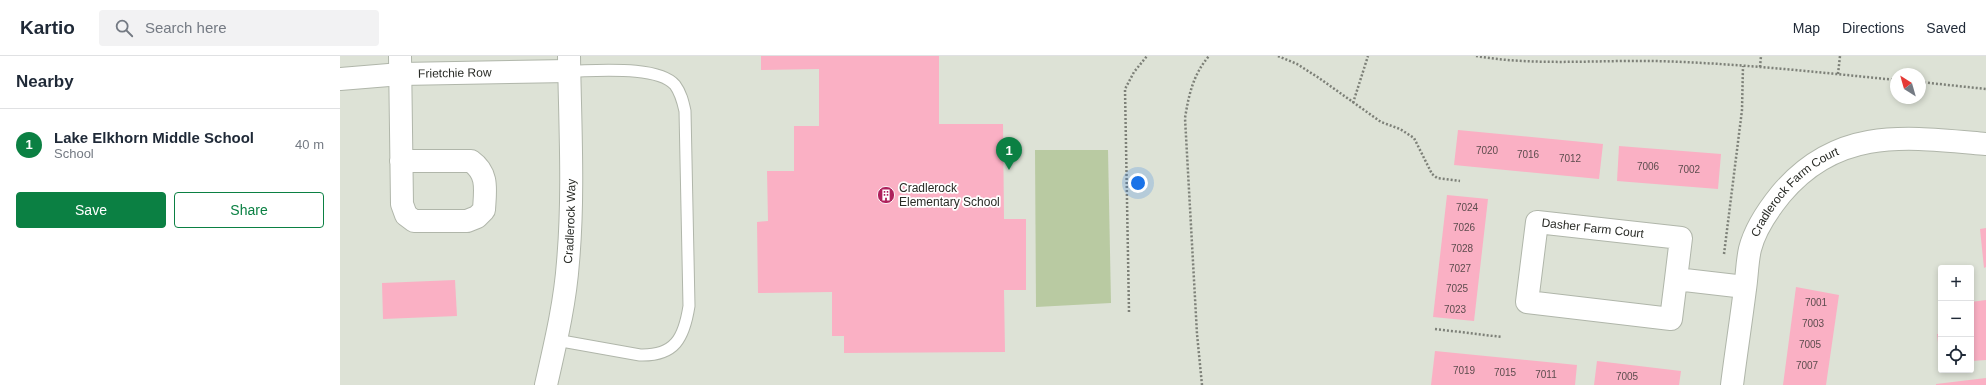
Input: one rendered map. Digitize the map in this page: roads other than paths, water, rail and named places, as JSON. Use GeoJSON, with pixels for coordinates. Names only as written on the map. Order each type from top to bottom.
{"type":"FeatureCollection","features":[{"type":"Feature","properties":{"kind":"street","name":"Frietchie Row"},"geometry":{"type":"LineString","coordinates":[[340,79],[400,65],[569,63]]}},
{"type":"Feature","properties":{"kind":"street","name":"Cradlerock Way"},"geometry":{"type":"LineString","coordinates":[[546,385],[556,340],[568,263],[571,170],[569,63]]}},
{"type":"Feature","properties":{"kind":"street"},"geometry":{"type":"LineString","coordinates":[[400,65],[401,160]]}},
{"type":"Feature","properties":{"kind":"street","name":"Cradlerock Farm Court"},"geometry":{"type":"LineString","coordinates":[[1732,385],[1750,249],[1760,223],[1790,184],[1809,167],[1829,155],[1854,145],[1882,139],[1913,138],[1986,144]]}},
{"type":"Feature","properties":{"kind":"street","name":"Dasher Farm Court"},"geometry":{"type":"LineString","coordinates":[[1537,222],[1681,238],[1676,279],[1671,319],[1527,302],[1537,222]]}},
{"type":"Feature","properties":{"kind":"street"},"geometry":{"type":"LineString","coordinates":[[1676,279],[1745,287]]}},
{"type":"Feature","properties":{"kind":"lane"},"geometry":{"type":"LineString","coordinates":[[556,340],[653,356],[665,352],[677,342],[686,326],[688,306],[686,111],[681,95],[674,84],[662,76],[646,72],[569,63]]}},
{"type":"Feature","properties":{"kind":"place","name":"Lake Elkhorn Middle School"},"geometry":{"type":"Point","coordinates":[1009,170]}},
{"type":"Feature","properties":{"kind":"place","name":"Cradlerock Elementary School"},"geometry":{"type":"Point","coordinates":[886,195]}}]}
